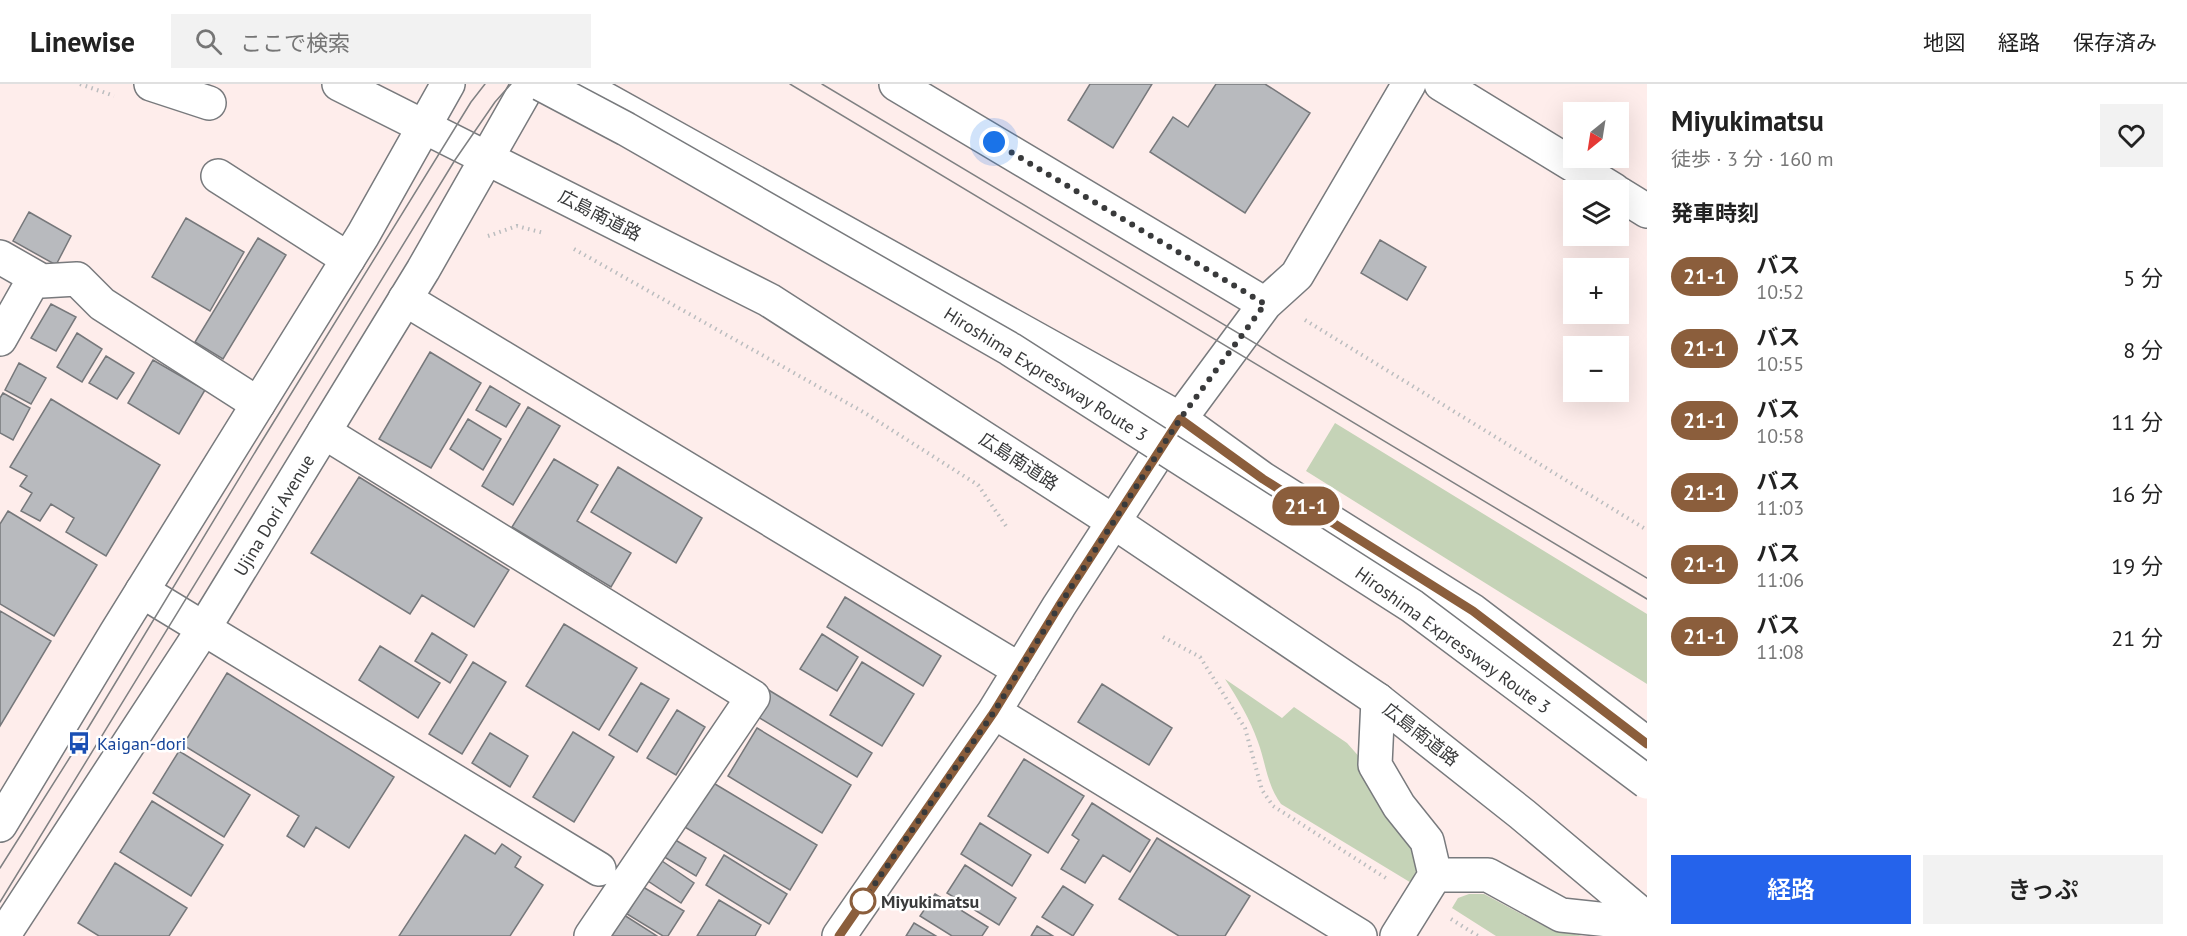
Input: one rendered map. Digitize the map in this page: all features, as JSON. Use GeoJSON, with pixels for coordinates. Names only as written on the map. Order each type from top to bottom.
{"type":"FeatureCollection","features":[{"type":"Feature","properties":{"kind":"main road"},"geometry":{"type":"LineString","coordinates":[[151,84],[209,104]]}},
{"type":"Feature","properties":{"kind":"main road","name":"広島南道路"},"geometry":{"type":"LineString","coordinates":[[339,84],[769,300],[1114,522],[1378,700],[1522,814],[1647,921]]}},
{"type":"Feature","properties":{"kind":"main road"},"geometry":{"type":"LineString","coordinates":[[0,825],[348,259],[448,84]]}},
{"type":"Feature","properties":{"kind":"main road","name":"Ujina Dori Avenue"},"geometry":{"type":"LineString","coordinates":[[3,936],[204,628],[405,299],[529,84]]}},
{"type":"Feature","properties":{"kind":"main road","name":"Hiroshima Expressway Route 3"},"geometry":{"type":"LineString","coordinates":[[541,84],[626,129],[1010,349],[1412,606],[1647,782]]}},
{"type":"Feature","properties":{"kind":"main road"},"geometry":{"type":"LineString","coordinates":[[578,84],[1180,419],[1263,479],[1473,611],[1647,744]]}},
{"type":"Feature","properties":{"kind":"main road"},"geometry":{"type":"LineString","coordinates":[[896,84],[1265,304]]}},
{"type":"Feature","properties":{"kind":"main road"},"geometry":{"type":"LineString","coordinates":[[839,936],[994,712],[1180,419],[1265,304],[1297,275],[1409,84]]}},
{"type":"Feature","properties":{"kind":"main road"},"geometry":{"type":"LineString","coordinates":[[1441,84],[1598,180]]}},
{"type":"Feature","properties":{"kind":"main road"},"geometry":{"type":"LineString","coordinates":[[218,176],[348,259]]}},
{"type":"Feature","properties":{"kind":"main road"},"geometry":{"type":"LineString","coordinates":[[1629,200],[1647,211]]}},
{"type":"Feature","properties":{"kind":"main road"},"geometry":{"type":"LineString","coordinates":[[0,257],[42,281],[77,279],[102,304],[258,404]]}},
{"type":"Feature","properties":{"kind":"main road"},"geometry":{"type":"LineString","coordinates":[[0,339],[35,277]]}},
{"type":"Feature","properties":{"kind":"main road"},"geometry":{"type":"LineString","coordinates":[[405,299],[1020,670]]}},
{"type":"Feature","properties":{"kind":"main road"},"geometry":{"type":"LineString","coordinates":[[324,432],[753,697],[591,936]]}},
{"type":"Feature","properties":{"kind":"main road"},"geometry":{"type":"LineString","coordinates":[[142,591],[599,869]]}},
{"type":"Feature","properties":{"kind":"main road"},"geometry":{"type":"LineString","coordinates":[[1378,700],[1375,765],[1398,806],[1427,841],[1427,887],[1397,936]]}},
{"type":"Feature","properties":{"kind":"main road"},"geometry":{"type":"LineString","coordinates":[[994,712],[1360,936]]}},
{"type":"Feature","properties":{"kind":"main road"},"geometry":{"type":"LineString","coordinates":[[1427,887],[1488,875],[1561,915],[1647,921]]}},
{"type":"Feature","properties":{"kind":"path"},"geometry":{"type":"LineString","coordinates":[[484,240],[490,234],[517,226],[547,233]]}},
{"type":"Feature","properties":{"kind":"path"},"geometry":{"type":"LineString","coordinates":[[568,245],[865,413],[978,485],[1008,529]]}},
{"type":"Feature","properties":{"kind":"path"},"geometry":{"type":"LineString","coordinates":[[1302,318],[1647,530]]}},
{"type":"Feature","properties":{"kind":"path"},"geometry":{"type":"LineString","coordinates":[[1163,637],[1200,657],[1245,728],[1262,790],[1273,806],[1427,887],[1478,936]]}},
{"type":"Feature","properties":{"kind":"shaded area"},"geometry":{"type":"Polygon","coordinates":[[[0,84],[1647,84],[1647,936],[0,936],[0,84]]]}},
{"type":"Feature","properties":{"kind":"green space"},"geometry":{"type":"Polygon","coordinates":[[[1335,423],[1647,614],[1647,684],[1306,471],[1335,423]]]}},
{"type":"Feature","properties":{"kind":"green space"},"geometry":{"type":"Polygon","coordinates":[[[1225,679],[1282,718],[1294,707],[1347,743],[1362,760],[1414,840],[1421,871],[1413,884],[1281,804],[1270,782],[1251,725],[1225,679]]]}},
{"type":"Feature","properties":{"kind":"green space"},"geometry":{"type":"Polygon","coordinates":[[[1469,894],[1484,894],[1542,925],[1582,936],[1496,936],[1452,908],[1458,898],[1469,894]]]}},
{"type":"Feature","properties":{"kind":"building"},"geometry":{"type":"Polygon","coordinates":[[[1090,84],[1152,84],[1113,148],[1068,120],[1090,84]]]}},
{"type":"Feature","properties":{"kind":"building"},"geometry":{"type":"Polygon","coordinates":[[[1216,84],[1265,84],[1310,113],[1245,213],[1150,152],[1173,117],[1188,127],[1216,84]]]}},
{"type":"Feature","properties":{"kind":"building"},"geometry":{"type":"Polygon","coordinates":[[[29,212],[71,236],[56,265],[13,241],[29,212]]]}},
{"type":"Feature","properties":{"kind":"building"},"geometry":{"type":"Polygon","coordinates":[[[186,218],[244,252],[210,311],[152,277],[186,218]]]}},
{"type":"Feature","properties":{"kind":"building"},"geometry":{"type":"Polygon","coordinates":[[[258,238],[286,255],[223,359],[195,342],[258,238]]]}},
{"type":"Feature","properties":{"kind":"building"},"geometry":{"type":"Polygon","coordinates":[[[1380,240],[1426,267],[1407,300],[1361,273],[1380,240]]]}},
{"type":"Feature","properties":{"kind":"building"},"geometry":{"type":"Polygon","coordinates":[[[51,304],[76,317],[56,351],[31,338],[51,304]]]}},
{"type":"Feature","properties":{"kind":"building"},"geometry":{"type":"Polygon","coordinates":[[[77,333],[102,349],[82,382],[57,367],[77,333]]]}},
{"type":"Feature","properties":{"kind":"building"},"geometry":{"type":"Polygon","coordinates":[[[430,352],[481,383],[431,468],[379,439],[430,352]]]}},
{"type":"Feature","properties":{"kind":"building"},"geometry":{"type":"Polygon","coordinates":[[[106,356],[134,373],[117,399],[89,383],[106,356]]]}},
{"type":"Feature","properties":{"kind":"building"},"geometry":{"type":"Polygon","coordinates":[[[153,360],[205,390],[179,434],[128,403],[153,360]]]}},
{"type":"Feature","properties":{"kind":"building"},"geometry":{"type":"Polygon","coordinates":[[[19,363],[46,378],[31,404],[5,390],[19,363]]]}},
{"type":"Feature","properties":{"kind":"building"},"geometry":{"type":"Polygon","coordinates":[[[490,386],[520,404],[506,427],[476,410],[490,386]]]}},
{"type":"Feature","properties":{"kind":"building"},"geometry":{"type":"Polygon","coordinates":[[[3,393],[30,408],[13,440],[0,433],[0,398],[3,393]]]}},
{"type":"Feature","properties":{"kind":"building"},"geometry":{"type":"Polygon","coordinates":[[[51,399],[160,465],[106,556],[66,532],[74,518],[51,504],[40,521],[21,511],[32,493],[20,486],[27,476],[10,467],[51,399]]]}},
{"type":"Feature","properties":{"kind":"building"},"geometry":{"type":"Polygon","coordinates":[[[528,407],[560,426],[513,505],[482,486],[528,407]]]}},
{"type":"Feature","properties":{"kind":"building"},"geometry":{"type":"Polygon","coordinates":[[[468,419],[501,439],[483,470],[450,449],[468,419]]]}},
{"type":"Feature","properties":{"kind":"building"},"geometry":{"type":"Polygon","coordinates":[[[554,459],[598,485],[577,521],[631,553],[611,587],[512,527],[554,459]]]}},
{"type":"Feature","properties":{"kind":"building"},"geometry":{"type":"Polygon","coordinates":[[[618,467],[702,518],[676,563],[591,512],[618,467]]]}},
{"type":"Feature","properties":{"kind":"building"},"geometry":{"type":"Polygon","coordinates":[[[359,477],[509,570],[474,627],[422,595],[410,614],[311,553],[359,477]]]}},
{"type":"Feature","properties":{"kind":"building"},"geometry":{"type":"Polygon","coordinates":[[[8,511],[97,565],[54,636],[0,604],[0,524],[8,511]]]}},
{"type":"Feature","properties":{"kind":"building"},"geometry":{"type":"Polygon","coordinates":[[[845,597],[941,656],[923,686],[827,627],[845,597]]]}},
{"type":"Feature","properties":{"kind":"building"},"geometry":{"type":"Polygon","coordinates":[[[0,611],[51,641],[0,726],[0,611]]]}},
{"type":"Feature","properties":{"kind":"building"},"geometry":{"type":"Polygon","coordinates":[[[564,624],[637,668],[599,730],[526,686],[564,624]]]}},
{"type":"Feature","properties":{"kind":"building"},"geometry":{"type":"Polygon","coordinates":[[[432,633],[467,655],[450,683],[415,661],[432,633]]]}},
{"type":"Feature","properties":{"kind":"building"},"geometry":{"type":"Polygon","coordinates":[[[822,634],[858,657],[837,691],[800,669],[822,634]]]}},
{"type":"Feature","properties":{"kind":"building"},"geometry":{"type":"Polygon","coordinates":[[[380,646],[440,683],[418,718],[359,680],[380,646]]]}},
{"type":"Feature","properties":{"kind":"building"},"geometry":{"type":"Polygon","coordinates":[[[473,662],[506,682],[462,754],[429,734],[473,662]]]}},
{"type":"Feature","properties":{"kind":"building"},"geometry":{"type":"Polygon","coordinates":[[[862,662],[914,694],[882,746],[830,715],[862,662]]]}},
{"type":"Feature","properties":{"kind":"building"},"geometry":{"type":"Polygon","coordinates":[[[227,673],[394,777],[349,848],[316,827],[304,847],[287,836],[299,816],[183,745],[227,673]]]}},
{"type":"Feature","properties":{"kind":"building"},"geometry":{"type":"Polygon","coordinates":[[[641,683],[669,699],[637,752],[609,735],[641,683]]]}},
{"type":"Feature","properties":{"kind":"building"},"geometry":{"type":"Polygon","coordinates":[[[1102,684],[1172,728],[1149,765],[1078,722],[1102,684]]]}},
{"type":"Feature","properties":{"kind":"building"},"geometry":{"type":"Polygon","coordinates":[[[767,689],[872,753],[857,777],[753,714],[767,689]]]}},
{"type":"Feature","properties":{"kind":"building"},"geometry":{"type":"Polygon","coordinates":[[[677,710],[705,727],[676,775],[647,758],[677,710]]]}},
{"type":"Feature","properties":{"kind":"building"},"geometry":{"type":"Polygon","coordinates":[[[757,728],[851,785],[822,833],[728,776],[757,728]]]}},
{"type":"Feature","properties":{"kind":"building"},"geometry":{"type":"Polygon","coordinates":[[[573,732],[614,757],[574,822],[533,797],[573,732]]]}},
{"type":"Feature","properties":{"kind":"building"},"geometry":{"type":"Polygon","coordinates":[[[490,733],[528,756],[510,787],[472,763],[490,733]]]}},
{"type":"Feature","properties":{"kind":"building"},"geometry":{"type":"Polygon","coordinates":[[[179,751],[250,795],[224,837],[153,793],[179,751]]]}},
{"type":"Feature","properties":{"kind":"building"},"geometry":{"type":"Polygon","coordinates":[[[1024,759],[1084,796],[1048,853],[988,816],[1024,759]]]}},
{"type":"Feature","properties":{"kind":"building"},"geometry":{"type":"Polygon","coordinates":[[[710,781],[817,845],[790,890],[683,826],[710,781]]]}},
{"type":"Feature","properties":{"kind":"building"},"geometry":{"type":"Polygon","coordinates":[[[152,801],[223,845],[191,896],[120,852],[152,801]]]}},
{"type":"Feature","properties":{"kind":"building"},"geometry":{"type":"Polygon","coordinates":[[[1092,803],[1150,840],[1130,872],[1103,855],[1085,883],[1061,869],[1079,840],[1072,835],[1092,803]]]}},
{"type":"Feature","properties":{"kind":"building"},"geometry":{"type":"Polygon","coordinates":[[[980,823],[1031,855],[1012,886],[961,854],[980,823]]]}},
{"type":"Feature","properties":{"kind":"building"},"geometry":{"type":"Polygon","coordinates":[[[465,835],[495,854],[502,844],[521,857],[515,867],[543,885],[510,936],[399,936],[465,835]]]}},
{"type":"Feature","properties":{"kind":"building"},"geometry":{"type":"Polygon","coordinates":[[[672,838],[706,858],[696,876],[661,855],[672,838]]]}},
{"type":"Feature","properties":{"kind":"building"},"geometry":{"type":"Polygon","coordinates":[[[1157,838],[1250,896],[1225,936],[1179,936],[1119,899],[1157,838]]]}},
{"type":"Feature","properties":{"kind":"building"},"geometry":{"type":"Polygon","coordinates":[[[724,855],[787,894],[769,924],[706,885],[724,855]]]}},
{"type":"Feature","properties":{"kind":"building"},"geometry":{"type":"Polygon","coordinates":[[[662,861],[694,883],[681,903],[648,881],[662,861]]]}},
{"type":"Feature","properties":{"kind":"building"},"geometry":{"type":"Polygon","coordinates":[[[115,863],[187,908],[169,936],[99,936],[78,923],[115,863]]]}},
{"type":"Feature","properties":{"kind":"building"},"geometry":{"type":"Polygon","coordinates":[[[965,865],[1016,898],[999,925],[947,893],[965,865]]]}},
{"type":"Feature","properties":{"kind":"building"},"geometry":{"type":"Polygon","coordinates":[[[1063,886],[1093,905],[1073,936],[1042,917],[1063,886]]]}},
{"type":"Feature","properties":{"kind":"building"},"geometry":{"type":"Polygon","coordinates":[[[643,887],[684,911],[668,936],[663,936],[627,914],[643,887]]]}},
{"type":"Feature","properties":{"kind":"building"},"geometry":{"type":"Polygon","coordinates":[[[935,894],[988,927],[982,936],[952,936],[920,916],[935,894]]]}},
{"type":"Feature","properties":{"kind":"building"},"geometry":{"type":"Polygon","coordinates":[[[719,900],[761,925],[755,936],[697,936],[719,900]]]}},
{"type":"Feature","properties":{"kind":"building"},"geometry":{"type":"Polygon","coordinates":[[[624,915],[657,936],[610,936],[624,915]]]}},
{"type":"Feature","properties":{"kind":"building"},"geometry":{"type":"Polygon","coordinates":[[[914,923],[936,936],[906,936],[914,923]]]}},
{"type":"Feature","properties":{"kind":"building"},"geometry":{"type":"Polygon","coordinates":[[[1037,926],[1053,936],[1031,936],[1037,926]]]}},
{"type":"Feature","properties":{"kind":"tram line"},"geometry":{"type":"LineString","coordinates":[[0,868],[79,743],[471,102],[485,84]]}},
{"type":"Feature","properties":{"kind":"tram line"},"geometry":{"type":"LineString","coordinates":[[0,902],[455,160],[495,102],[511,84]]}},
{"type":"Feature","properties":{"kind":"tram line"},"geometry":{"type":"LineString","coordinates":[[790,84],[1647,599]]}},
{"type":"Feature","properties":{"kind":"tram line"},"geometry":{"type":"LineString","coordinates":[[822,84],[1647,578]]}},
{"type":"Feature","properties":{"kind":"bus line","name":"21-1"},"geometry":{"type":"LineString","coordinates":[[839,936],[994,712],[1059,606],[1180,419],[1263,479],[1473,611],[1647,744]]}},
{"type":"Feature","properties":{"kind":"place","name":"Kaigan-dori"},"geometry":{"type":"Point","coordinates":[79,743]}},
{"type":"Feature","properties":{"kind":"place","name":"Miyukimatsu"},"geometry":{"type":"Point","coordinates":[863,901]}},
{"type":"Feature","properties":{"kind":"route"},"geometry":{"type":"LineString","coordinates":[[863,901],[994,712],[1059,606],[1180,419],[1265,304],[994,142]]}}]}
